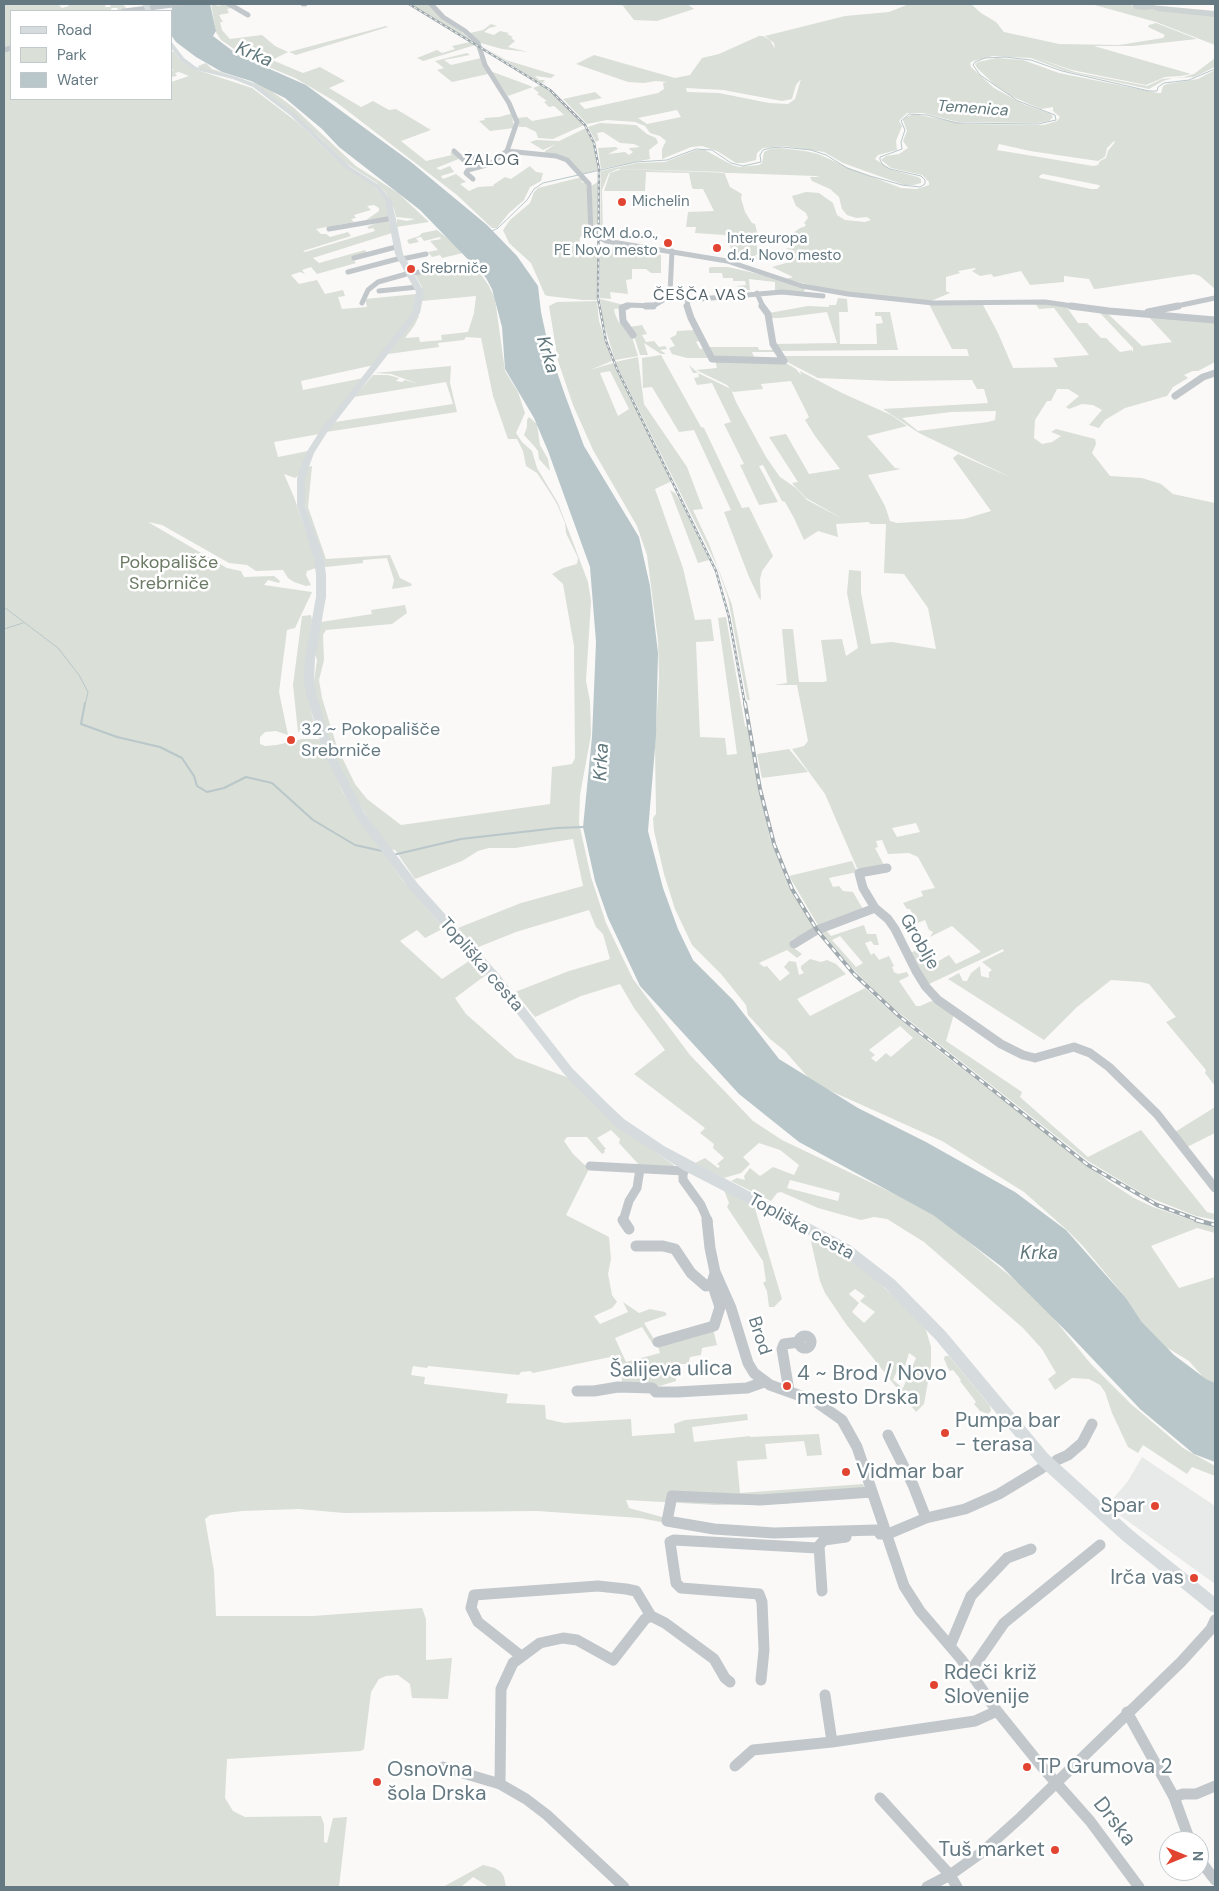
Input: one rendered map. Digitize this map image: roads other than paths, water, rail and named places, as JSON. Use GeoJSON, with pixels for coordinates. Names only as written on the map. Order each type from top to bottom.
{"type":"FeatureCollection","features":[{"type":"Feature","properties":{"kind":"main road"},"geometry":{"type":"LineString","coordinates":[[172,44],[182,59],[194,68],[235,78],[255,86],[293,115],[340,161],[377,186],[388,201],[393,218],[396,247],[401,259],[418,286]]}},
{"type":"Feature","properties":{"kind":"main road","name":"Topliška cesta"},"geometry":{"type":"LineString","coordinates":[[418,286],[419,298],[416,313],[323,433],[310,452],[300,478],[301,505],[318,559],[321,575],[321,597],[309,665],[309,681],[313,703],[328,752],[360,814],[414,887],[494,976],[582,1086],[620,1123],[685,1169],[814,1230],[851,1253],[890,1284],[941,1336],[1043,1459],[1127,1535],[1215,1606]]}},
{"type":"Feature","properties":{"kind":"street"},"geometry":{"type":"LineString","coordinates":[[132,10],[181,4]]}},
{"type":"Feature","properties":{"kind":"street"},"geometry":{"type":"LineString","coordinates":[[229,4],[248,15]]}},
{"type":"Feature","properties":{"kind":"street"},"geometry":{"type":"LineString","coordinates":[[431,4],[443,17],[465,31],[478,43],[485,65],[509,103],[517,122],[507,151],[490,164],[476,166],[468,170],[466,173],[473,178]]}},
{"type":"Feature","properties":{"kind":"street"},"geometry":{"type":"LineString","coordinates":[[454,151],[467,162],[476,166]]}},
{"type":"Feature","properties":{"kind":"street"},"geometry":{"type":"LineString","coordinates":[[507,151],[561,157],[583,176],[589,184],[589,226],[593,235],[614,243],[732,262],[812,288],[897,300]]}},
{"type":"Feature","properties":{"kind":"street"},"geometry":{"type":"LineString","coordinates":[[469,154],[477,160],[476,166]]}},
{"type":"Feature","properties":{"kind":"street"},"geometry":{"type":"LineString","coordinates":[[329,229],[360,222],[393,218]]}},
{"type":"Feature","properties":{"kind":"street"},"geometry":{"type":"LineString","coordinates":[[354,258],[396,247]]}},
{"type":"Feature","properties":{"kind":"street"},"geometry":{"type":"LineString","coordinates":[[633,335],[622,316],[623,306],[658,305],[670,293],[672,251]]}},
{"type":"Feature","properties":{"kind":"street"},"geometry":{"type":"LineString","coordinates":[[348,272],[426,254]]}},
{"type":"Feature","properties":{"kind":"street"},"geometry":{"type":"LineString","coordinates":[[362,303],[368,290],[378,282],[410,273],[440,270]]}},
{"type":"Feature","properties":{"kind":"street"},"geometry":{"type":"LineString","coordinates":[[378,291],[418,286]]}},
{"type":"Feature","properties":{"kind":"street"},"geometry":{"type":"LineString","coordinates":[[670,293],[688,300],[782,292],[933,302],[1045,302],[1215,320]]}},
{"type":"Feature","properties":{"kind":"street"},"geometry":{"type":"LineString","coordinates":[[688,300],[687,308],[691,318],[712,359],[784,360],[773,344],[768,314],[759,301],[757,293]]}},
{"type":"Feature","properties":{"kind":"street"},"geometry":{"type":"LineString","coordinates":[[1146,314],[1160,309],[1215,298]]}},
{"type":"Feature","properties":{"kind":"street"},"geometry":{"type":"LineString","coordinates":[[1175,396],[1204,377],[1215,373]]}},
{"type":"Feature","properties":{"kind":"street","name":"Groblje"},"geometry":{"type":"LineString","coordinates":[[887,868],[859,873],[863,888],[875,908],[888,919],[895,929],[916,971],[926,987],[938,1000],[1001,1044],[1023,1055],[1035,1058],[1074,1048],[1090,1053],[1109,1067],[1157,1114],[1215,1188]]}},
{"type":"Feature","properties":{"kind":"street"},"geometry":{"type":"LineString","coordinates":[[794,944],[817,930],[875,908]]}},
{"type":"Feature","properties":{"kind":"street"},"geometry":{"type":"LineString","coordinates":[[590,1166],[685,1169]]}},
{"type":"Feature","properties":{"kind":"street"},"geometry":{"type":"LineString","coordinates":[[629,1229],[623,1221],[629,1201],[637,1188],[640,1169]]}},
{"type":"Feature","properties":{"kind":"street","name":"Brod"},"geometry":{"type":"LineString","coordinates":[[685,1169],[683,1180],[701,1205],[709,1225],[713,1278],[731,1308],[748,1363],[754,1374],[764,1382],[815,1401],[842,1420],[857,1447],[872,1492],[878,1533],[904,1586],[920,1611],[950,1646],[997,1711]]}},
{"type":"Feature","properties":{"kind":"street"},"geometry":{"type":"LineString","coordinates":[[636,1246],[663,1246],[675,1249],[682,1256],[690,1273],[698,1281],[706,1286],[713,1278]]}},
{"type":"Feature","properties":{"kind":"street"},"geometry":{"type":"LineString","coordinates":[[658,1342],[714,1326],[720,1307],[713,1278]]}},
{"type":"Feature","properties":{"kind":"street","name":"Brod"},"geometry":{"type":"LineString","coordinates":[[789,1390],[782,1349],[784,1344],[799,1342]]}},
{"type":"Feature","properties":{"kind":"street","name":"Šalijeva ulica"},"geometry":{"type":"LineString","coordinates":[[577,1390],[594,1391],[618,1387],[652,1388],[656,1392],[677,1392],[748,1388],[764,1382]]}},
{"type":"Feature","properties":{"kind":"street"},"geometry":{"type":"LineString","coordinates":[[1057,1460],[1068,1455],[1082,1443],[1092,1424]]}},
{"type":"Feature","properties":{"kind":"street"},"geometry":{"type":"LineString","coordinates":[[888,1434],[926,1518]]}},
{"type":"Feature","properties":{"kind":"street"},"geometry":{"type":"LineString","coordinates":[[761,1680],[764,1650],[762,1602],[759,1594],[681,1588],[676,1583],[670,1542],[674,1540],[818,1548],[824,1540],[878,1533],[926,1518],[966,1509],[985,1501],[1042,1468]]}},
{"type":"Feature","properties":{"kind":"street"},"geometry":{"type":"LineString","coordinates":[[872,1492],[760,1500],[672,1496],[667,1521],[714,1529],[774,1533],[878,1533]]}},
{"type":"Feature","properties":{"kind":"street"},"geometry":{"type":"LineString","coordinates":[[970,1672],[1004,1622],[1100,1545]]}},
{"type":"Feature","properties":{"kind":"street"},"geometry":{"type":"LineString","coordinates":[[819,1546],[822,1592]]}},
{"type":"Feature","properties":{"kind":"street"},"geometry":{"type":"LineString","coordinates":[[950,1646],[971,1596],[1007,1558],[1031,1549]]}},
{"type":"Feature","properties":{"kind":"street"},"geometry":{"type":"LineString","coordinates":[[521,1656],[478,1622],[471,1608],[474,1595],[598,1586],[636,1591],[651,1616],[665,1623],[714,1659],[725,1678],[730,1682]]}},
{"type":"Feature","properties":{"kind":"street"},"geometry":{"type":"LineString","coordinates":[[500,1784],[501,1689],[513,1663],[540,1643],[563,1638],[577,1640],[613,1660],[644,1620],[651,1616]]}},
{"type":"Feature","properties":{"kind":"street"},"geometry":{"type":"LineString","coordinates":[[927,1887],[950,1875],[981,1853],[1198,1644],[1211,1629],[1215,1620]]}},
{"type":"Feature","properties":{"kind":"street"},"geometry":{"type":"LineString","coordinates":[[825,1695],[832,1742]]}},
{"type":"Feature","properties":{"kind":"street"},"geometry":{"type":"LineString","coordinates":[[735,1766],[754,1750],[832,1742],[975,1721],[997,1711]]}},
{"type":"Feature","properties":{"kind":"street","name":"Drska"},"geometry":{"type":"LineString","coordinates":[[997,1711],[1055,1783],[1090,1822],[1139,1887]]}},
{"type":"Feature","properties":{"kind":"street"},"geometry":{"type":"LineString","coordinates":[[1127,1712],[1174,1797],[1186,1831]]}},
{"type":"Feature","properties":{"kind":"street"},"geometry":{"type":"LineString","coordinates":[[443,1767],[500,1784],[547,1815],[624,1887]]}},
{"type":"Feature","properties":{"kind":"street"},"geometry":{"type":"LineString","coordinates":[[1174,1797],[1183,1794],[1196,1794],[1215,1786]]}},
{"type":"Feature","properties":{"kind":"street"},"geometry":{"type":"LineString","coordinates":[[880,1798],[950,1875],[957,1887]]}},
{"type":"Feature","properties":{"kind":"water","name":"Krka"},"geometry":{"type":"Polygon","coordinates":[[[172,4],[210,4],[216,31],[213,36],[238,55],[306,85],[411,162],[487,225],[517,256],[538,286],[541,312],[549,349],[584,446],[639,537],[650,586],[658,653],[656,736],[648,831],[663,888],[678,929],[693,960],[733,1000],[779,1059],[858,1108],[926,1142],[1015,1192],[1066,1230],[1126,1298],[1141,1321],[1174,1355],[1206,1379],[1215,1383],[1215,1462],[1194,1454],[1140,1409],[1002,1267],[933,1215],[799,1142],[739,1094],[640,986],[608,918],[595,881],[583,827],[592,737],[596,642],[590,567],[534,418],[505,369],[502,327],[492,289],[486,278],[420,210],[339,147],[322,129],[285,98],[251,81],[222,72],[196,57],[176,42],[172,36],[172,4]]]}},
{"type":"Feature","properties":{"kind":"waterway","name":"Temenica"},"geometry":{"type":"LineString","coordinates":[[492,231],[498,228],[527,200],[534,189],[543,183],[636,162],[667,160],[696,149],[712,150],[731,163],[743,166],[761,162],[760,155],[763,150],[770,148],[782,147],[811,150],[826,155],[847,168],[870,176],[902,185],[920,187],[925,184],[925,180],[921,176],[890,169],[883,165],[880,160],[880,157],[902,149],[901,142],[905,130],[901,121],[909,114],[927,115],[957,123],[1038,124],[1056,120],[1055,115],[1018,101],[980,75],[973,65],[975,62],[985,58],[1005,57],[1031,60],[1062,71],[1149,91],[1157,91],[1158,87],[1164,83],[1189,80],[1215,69]]}},
{"type":"Feature","properties":{"kind":"waterway"},"geometry":{"type":"LineString","coordinates":[[4,607],[58,648],[79,675],[88,692],[85,705]]}},
{"type":"Feature","properties":{"kind":"waterway"},"geometry":{"type":"LineString","coordinates":[[4,629],[23,623]]}},
{"type":"Feature","properties":{"kind":"waterway"},"geometry":{"type":"LineString","coordinates":[[85,703],[81,724],[117,737],[160,747],[182,758],[194,776],[197,786],[207,792],[224,788],[246,777],[272,783],[313,820],[355,845],[382,851]]}},
{"type":"Feature","properties":{"kind":"waterway"},"geometry":{"type":"LineString","coordinates":[[393,855],[461,839],[557,828],[584,827]]}},
{"type":"Feature","properties":{"kind":"railway"},"geometry":{"type":"LineString","coordinates":[[409,4],[550,90],[585,125],[594,143],[599,169],[598,298],[606,341],[617,369],[716,571],[729,617],[745,705]]}},
{"type":"Feature","properties":{"kind":"railway"},"geometry":{"type":"LineString","coordinates":[[745,703],[760,789],[774,844],[792,889],[817,930],[854,974],[899,1016],[1088,1165],[1157,1205],[1201,1221]]}},
{"type":"Feature","properties":{"kind":"railway"},"geometry":{"type":"LineString","coordinates":[[1196,1220],[1215,1225]]}},
{"type":"Feature","properties":{"kind":"place","name":"Michelin"},"geometry":{"type":"Point","coordinates":[622,202]}},
{"type":"Feature","properties":{"kind":"place","name":"RCM d.o.o., PE Novo mesto"},"geometry":{"type":"Point","coordinates":[668,243]}},
{"type":"Feature","properties":{"kind":"place","name":"Intereuropa d.d., Novo mesto"},"geometry":{"type":"Point","coordinates":[717,248]}},
{"type":"Feature","properties":{"kind":"place","name":"Srebrniče"},"geometry":{"type":"Point","coordinates":[411,269]}},
{"type":"Feature","properties":{"kind":"place","name":"32 ~ Pokopališče Srebrniče"},"geometry":{"type":"Point","coordinates":[291,740]}},
{"type":"Feature","properties":{"kind":"place","name":"4 ~ Brod / Novo mesto Drska"},"geometry":{"type":"Point","coordinates":[787,1386]}},
{"type":"Feature","properties":{"kind":"place","name":"Pumpa bar - terasa"},"geometry":{"type":"Point","coordinates":[945,1433]}},
{"type":"Feature","properties":{"kind":"place","name":"Vidmar bar"},"geometry":{"type":"Point","coordinates":[846,1472]}},
{"type":"Feature","properties":{"kind":"place","name":"Spar"},"geometry":{"type":"Point","coordinates":[1155,1506]}},
{"type":"Feature","properties":{"kind":"place","name":"Irča vas"},"geometry":{"type":"Point","coordinates":[1194,1578]}},
{"type":"Feature","properties":{"kind":"place","name":"Rdeči križ Slovenije"},"geometry":{"type":"Point","coordinates":[934,1685]}},
{"type":"Feature","properties":{"kind":"place","name":"TP Grumova 2"},"geometry":{"type":"Point","coordinates":[1027,1767]}},
{"type":"Feature","properties":{"kind":"place","name":"Osnovna šola Drska"},"geometry":{"type":"Point","coordinates":[377,1782]}},
{"type":"Feature","properties":{"kind":"place","name":"Tuš market"},"geometry":{"type":"Point","coordinates":[1055,1850]}},
{"type":"Feature","properties":{"kind":"district","name":"ZALOG"},"geometry":{"type":"Point","coordinates":[492,161]}},
{"type":"Feature","properties":{"kind":"district","name":"ČEŠČA VAS"},"geometry":{"type":"Point","coordinates":[700,296]}},
{"type":"Feature","properties":{"kind":"park label","name":"Pokopališče Srebrniče"},"geometry":{"type":"Point","coordinates":[169,573]}}]}
